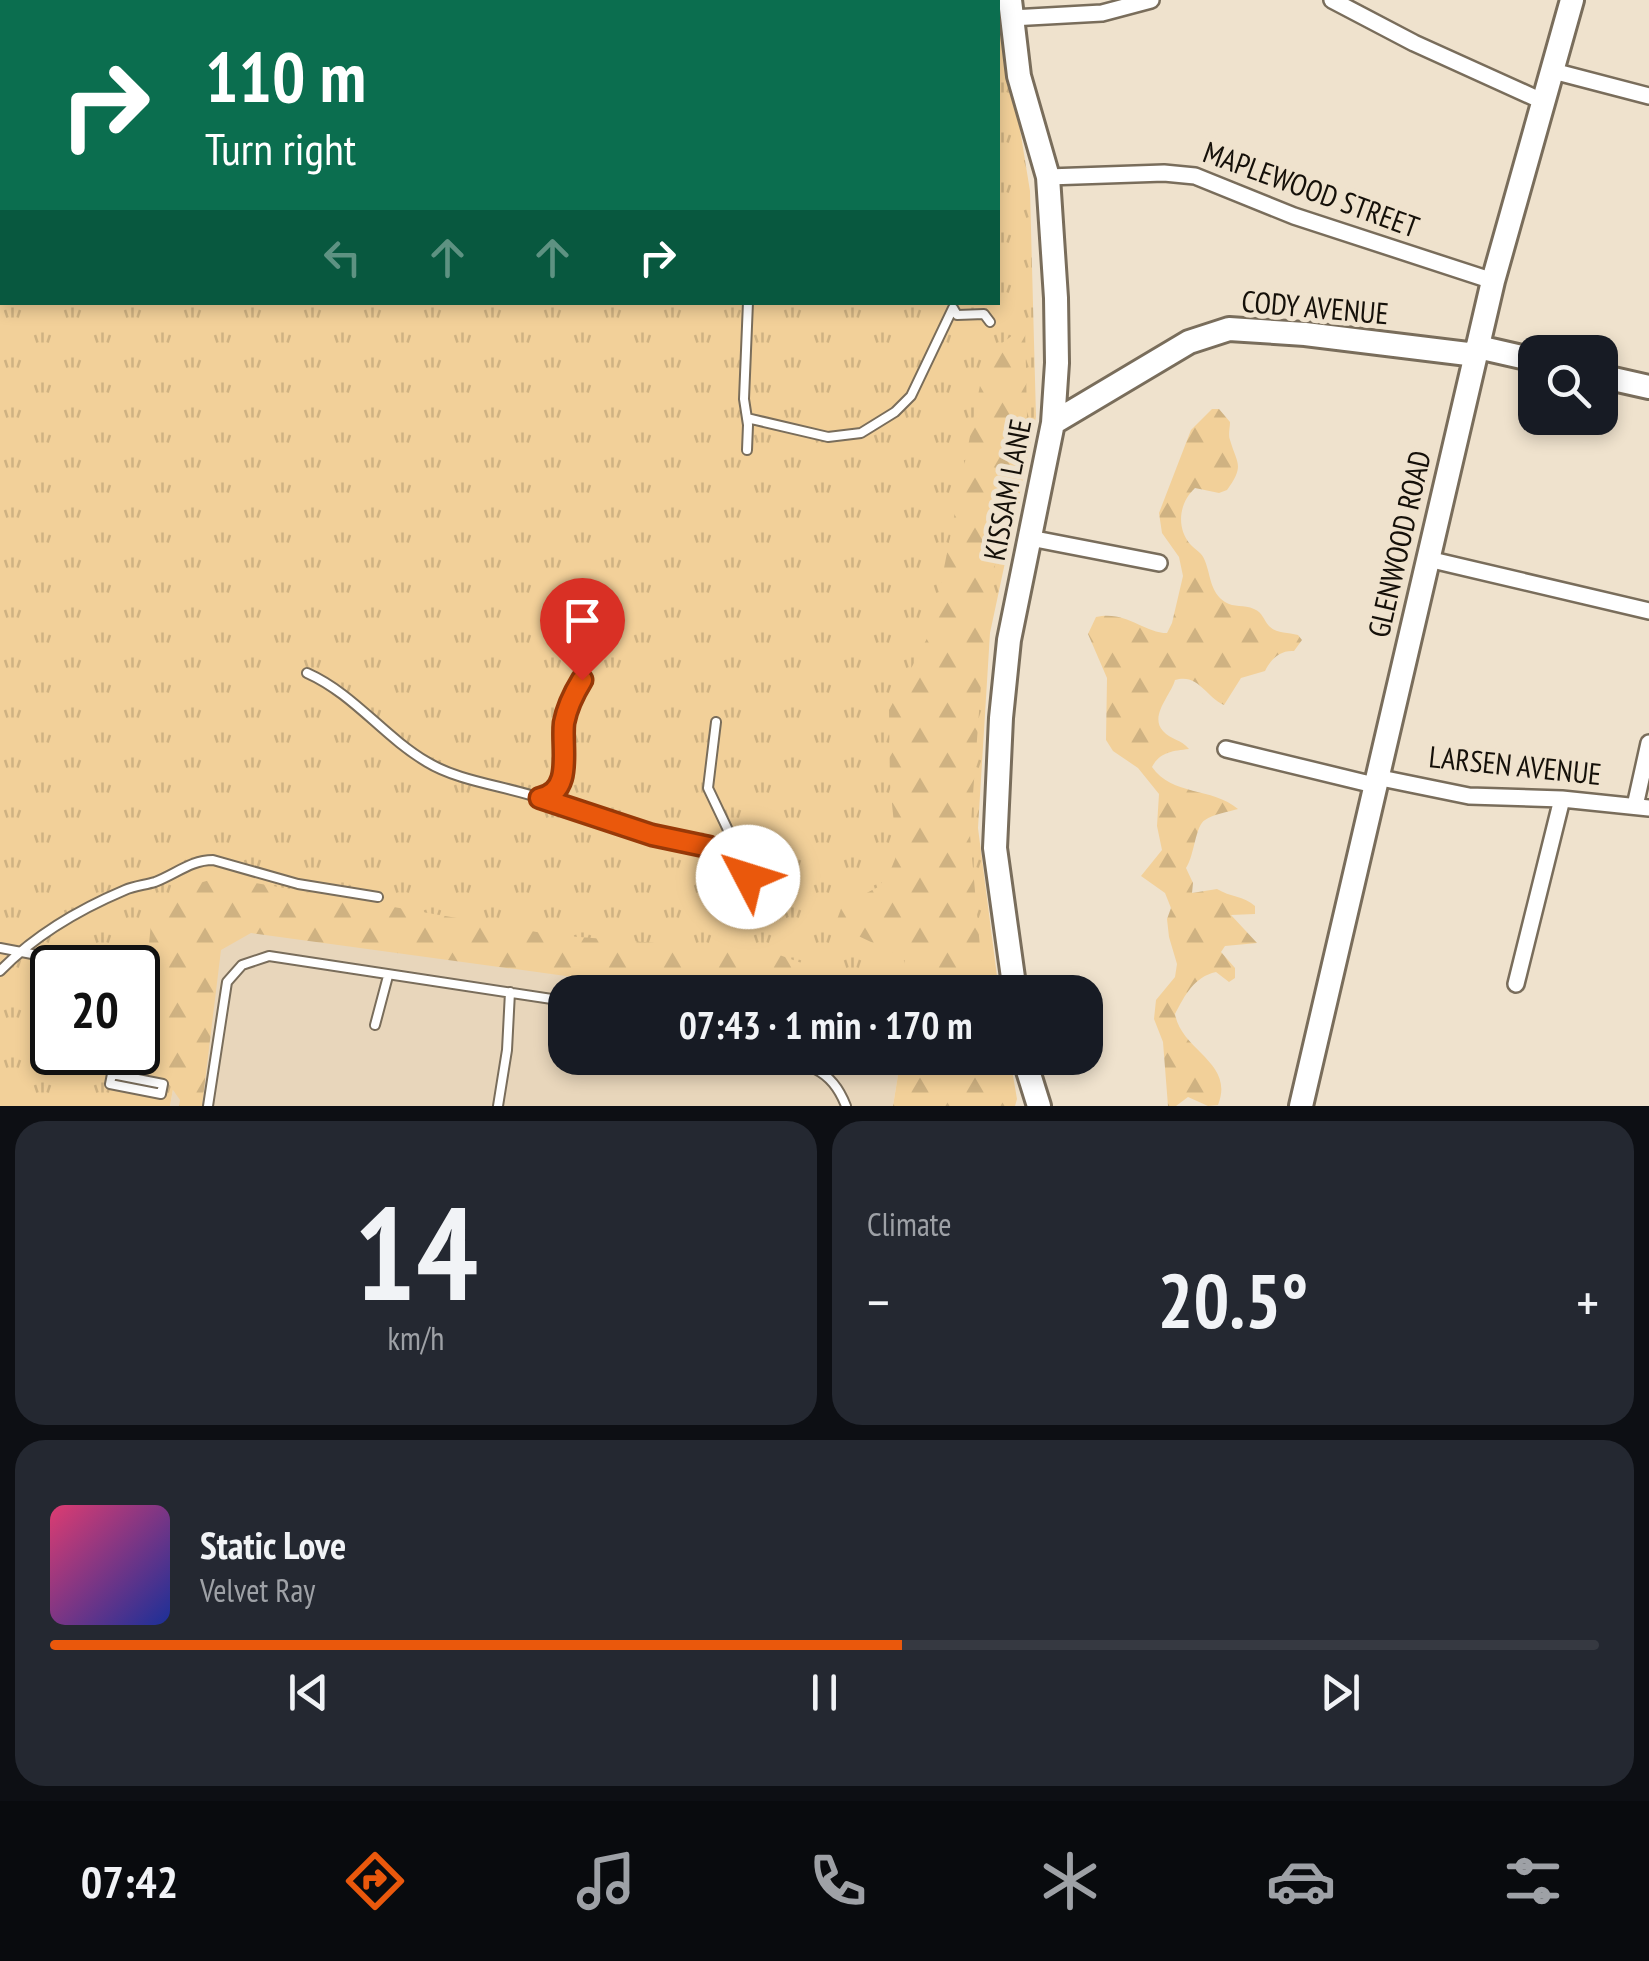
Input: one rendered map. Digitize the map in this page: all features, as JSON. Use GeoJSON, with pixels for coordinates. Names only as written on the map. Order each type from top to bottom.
{"type":"FeatureCollection","features":[{"type":"Feature","properties":{"kind":"street"},"geometry":{"type":"LineString","coordinates":[[1011,9],[1102,13],[1151,0]]}},
{"type":"Feature","properties":{"kind":"street"},"geometry":{"type":"LineString","coordinates":[[1332,0],[1414,44],[1542,101]]}},
{"type":"Feature","properties":{"kind":"street","name":"GLENWOOD ROAD"},"geometry":{"type":"LineString","coordinates":[[1301,1106],[1492,282],[1572,0]]}},
{"type":"Feature","properties":{"kind":"street","name":"KISSAM LANE"},"geometry":{"type":"LineString","coordinates":[[1011,9],[1019,76],[1048,177],[1056,298],[1053,424],[1009,640],[1001,718],[996,848],[1013,975]]}},
{"type":"Feature","properties":{"kind":"street"},"geometry":{"type":"LineString","coordinates":[[1553,71],[1649,96]]}},
{"type":"Feature","properties":{"kind":"street","name":"MAPLEWOOD STREET"},"geometry":{"type":"LineString","coordinates":[[1048,177],[1164,173],[1195,176],[1294,216],[1492,282]]}},
{"type":"Feature","properties":{"kind":"street","name":"CODY AVENUE"},"geometry":{"type":"LineString","coordinates":[[1053,424],[1189,342],[1229,329],[1518,357]]}},
{"type":"Feature","properties":{"kind":"street"},"geometry":{"type":"LineString","coordinates":[[1618,380],[1649,388]]}},
{"type":"Feature","properties":{"kind":"street"},"geometry":{"type":"LineString","coordinates":[[1030,538],[1160,563]]}},
{"type":"Feature","properties":{"kind":"street"},"geometry":{"type":"LineString","coordinates":[[1428,559],[1649,611]]}},
{"type":"Feature","properties":{"kind":"street"},"geometry":{"type":"LineString","coordinates":[[1642,806],[1649,744]]}},
{"type":"Feature","properties":{"kind":"street","name":"LARSEN AVENUE"},"geometry":{"type":"LineString","coordinates":[[1226,749],[1375,781],[1469,796],[1642,806]]}},
{"type":"Feature","properties":{"kind":"street"},"geometry":{"type":"LineString","coordinates":[[1516,984],[1562,799]]}},
{"type":"Feature","properties":{"kind":"street"},"geometry":{"type":"LineString","coordinates":[[1029,1075],[1039,1106]]}},
{"type":"Feature","properties":{"kind":"lane"},"geometry":{"type":"LineString","coordinates":[[747,450],[744,400],[748,305]]}},
{"type":"Feature","properties":{"kind":"lane"},"geometry":{"type":"LineString","coordinates":[[747,418],[828,437],[861,433],[895,412],[911,396],[953,305]]}},
{"type":"Feature","properties":{"kind":"lane"},"geometry":{"type":"LineString","coordinates":[[953,305],[957,315],[984,314],[990,322]]}},
{"type":"Feature","properties":{"kind":"lane"},"geometry":{"type":"LineString","coordinates":[[307,673],[348,696],[406,748],[440,770],[652,835],[709,847],[726,857],[745,881],[748,872],[708,788],[716,722]]}},
{"type":"Feature","properties":{"kind":"lane"},"geometry":{"type":"LineString","coordinates":[[540,798],[550,796],[561,784],[565,718],[582,680]]}},
{"type":"Feature","properties":{"kind":"lane"},"geometry":{"type":"LineString","coordinates":[[0,971],[52,928],[111,897],[201,860],[298,884],[378,897]]}},
{"type":"Feature","properties":{"kind":"lane"},"geometry":{"type":"LineString","coordinates":[[0,948],[30,955]]}},
{"type":"Feature","properties":{"kind":"lane"},"geometry":{"type":"LineString","coordinates":[[208,1106],[227,982],[251,960],[269,956],[548,998]]}},
{"type":"Feature","properties":{"kind":"lane"},"geometry":{"type":"LineString","coordinates":[[375,1025],[388,976]]}},
{"type":"Feature","properties":{"kind":"lane"},"geometry":{"type":"LineString","coordinates":[[498,1106],[508,1050],[510,992]]}},
{"type":"Feature","properties":{"kind":"lane"},"geometry":{"type":"LineString","coordinates":[[112,1074],[118,1075],[162,1084],[161,1094],[110,1084],[112,1074]]}},
{"type":"Feature","properties":{"kind":"lane"},"geometry":{"type":"LineString","coordinates":[[824,1075],[840,1090],[846,1106]]}},
{"type":"Feature","properties":{"kind":"shaded area"},"geometry":{"type":"Polygon","coordinates":[[[205,908],[680,975],[548,975],[548,1075],[898,1075],[893,1106],[170,1106],[205,908]]]}},
{"type":"Feature","properties":{"kind":"green space"},"geometry":{"type":"Polygon","coordinates":[[[1000,6],[1030,191],[1036,417],[990,633],[978,828],[997,975],[679,975],[205,909],[170,1106],[0,1106],[0,305],[1000,305],[1000,6]]]}},
{"type":"Feature","properties":{"kind":"green space"},"geometry":{"type":"Polygon","coordinates":[[[1025,326],[1027,416],[987,603],[970,835],[982,975],[902,975],[905,958],[835,925],[842,906],[878,887],[889,874],[897,854],[890,784],[889,710],[932,629],[986,355],[1025,326]]]}},
{"type":"Feature","properties":{"kind":"green space"},"geometry":{"type":"Polygon","coordinates":[[[1212,409],[1219,409],[1230,422],[1229,438],[1238,470],[1227,490],[1219,493],[1195,488],[1183,508],[1183,530],[1204,558],[1220,598],[1228,604],[1254,609],[1272,629],[1298,635],[1302,640],[1294,651],[1276,656],[1265,671],[1241,678],[1224,705],[1196,682],[1183,679],[1175,680],[1160,712],[1158,719],[1163,731],[1189,749],[1163,755],[1152,767],[1170,783],[1216,797],[1238,809],[1202,823],[1186,868],[1193,883],[1192,893],[1217,889],[1255,906],[1255,914],[1231,915],[1257,943],[1225,946],[1221,952],[1235,968],[1235,978],[1229,982],[1216,972],[1202,978],[1175,1014],[1187,1038],[1214,1067],[1221,1090],[1218,1105],[1208,1106],[1188,1097],[1176,1106],[1168,1106],[1163,1042],[1154,1019],[1156,1000],[1175,977],[1177,964],[1167,919],[1171,908],[1165,893],[1141,876],[1162,850],[1157,826],[1159,794],[1138,768],[1113,751],[1106,740],[1107,678],[1088,634],[1096,617],[1107,616],[1167,633],[1183,576],[1179,557],[1162,533],[1159,513],[1191,430],[1212,409]]]}},
{"type":"Feature","properties":{"kind":"green space"},"geometry":{"type":"Polygon","coordinates":[[[221,877],[554,935],[771,952],[835,975],[558,975],[251,933],[221,950],[202,1106],[179,1106],[180,1100],[160,1071],[160,945],[149,945],[152,914],[181,888],[221,877]]]}},
{"type":"Feature","properties":{"kind":"green space"},"geometry":{"type":"Polygon","coordinates":[[[898,1075],[1013,1075],[1017,1099],[1015,1106],[893,1106],[898,1075]]]}},
{"type":"Feature","properties":{"kind":"route"},"geometry":{"type":"LineString","coordinates":[[582,680],[565,718],[561,784],[550,796],[540,798],[652,835],[709,847],[726,857],[742,880],[748,877]]}}]}
